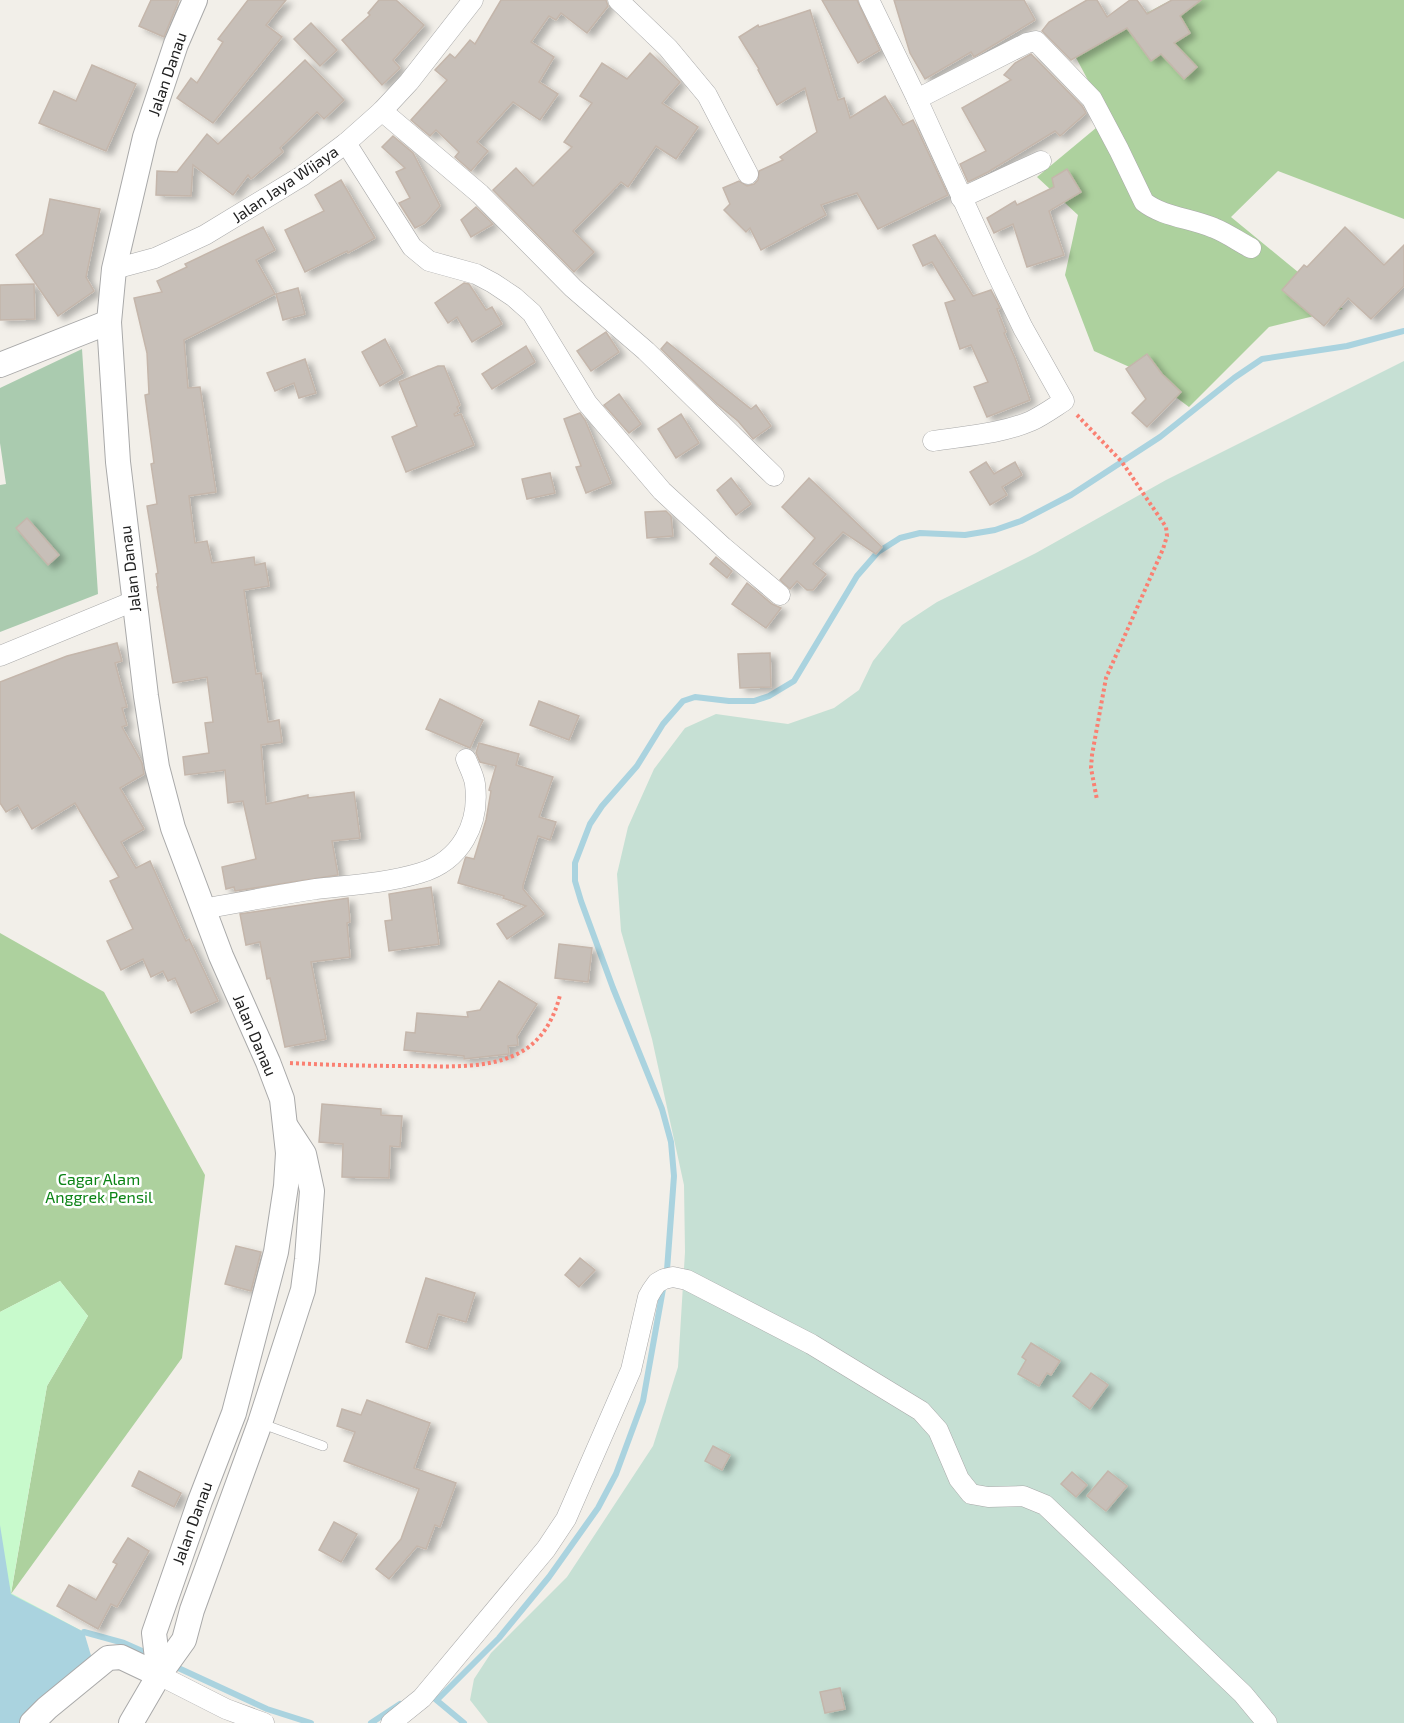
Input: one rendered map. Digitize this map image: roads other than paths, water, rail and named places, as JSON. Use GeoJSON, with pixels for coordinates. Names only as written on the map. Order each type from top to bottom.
{"type":"FeatureCollection","features":[{"type":"Feature","properties":{"kind":"street","name":"Jalan Danau"},"geometry":{"type":"LineString","coordinates":[[195,0],[176,44],[145,138],[114,269],[109,322],[118,462],[157,767],[173,828],[221,956],[282,1099],[288,1153],[286,1186],[276,1252],[234,1413],[196,1511],[154,1633],[164,1662],[184,1640],[192,1610],[260,1423],[303,1290],[312,1191],[304,1154],[286,1126]]}},
{"type":"Feature","properties":{"kind":"street","name":"Jalan Jaya Wijaya"},"geometry":{"type":"LineString","coordinates":[[114,269],[155,258],[205,235],[303,176],[346,143],[382,111],[409,82],[473,0]]}},
{"type":"Feature","properties":{"kind":"street"},"geometry":{"type":"LineString","coordinates":[[618,0],[668,48],[707,95],[748,174]]}},
{"type":"Feature","properties":{"kind":"street"},"geometry":{"type":"LineString","coordinates":[[869,0],[1023,328],[1064,401],[1030,421],[1015,426],[989,433],[933,441]]}},
{"type":"Feature","properties":{"kind":"street"},"geometry":{"type":"LineString","coordinates":[[917,99],[1027,43],[1036,41],[1092,99],[1144,202],[1180,218],[1214,228],[1251,248]]}},
{"type":"Feature","properties":{"kind":"street"},"geometry":{"type":"LineString","coordinates":[[382,111],[480,194],[573,288],[646,351],[774,476]]}},
{"type":"Feature","properties":{"kind":"street"},"geometry":{"type":"LineString","coordinates":[[346,143],[412,247],[429,261],[476,274],[493,283],[532,313],[587,403],[662,491],[780,595]]}},
{"type":"Feature","properties":{"kind":"street"},"geometry":{"type":"LineString","coordinates":[[961,198],[1041,160]]}},
{"type":"Feature","properties":{"kind":"street"},"geometry":{"type":"LineString","coordinates":[[0,365],[109,322]]}},
{"type":"Feature","properties":{"kind":"street"},"geometry":{"type":"LineString","coordinates":[[0,656],[134,601]]}},
{"type":"Feature","properties":{"kind":"street"},"geometry":{"type":"LineString","coordinates":[[204,909],[279,894],[379,882],[422,873],[440,864],[469,835],[476,811],[475,782],[466,759]]}},
{"type":"Feature","properties":{"kind":"street"},"geometry":{"type":"LineString","coordinates":[[391,1723],[427,1693],[546,1549],[566,1520],[630,1370],[648,1297],[657,1283],[673,1277],[687,1280],[811,1344],[921,1411],[938,1430],[965,1489],[978,1496],[1023,1496],[1045,1505],[1243,1694],[1267,1723]]}},
{"type":"Feature","properties":{"kind":"street"},"geometry":{"type":"LineString","coordinates":[[32,1723],[101,1663],[121,1657],[164,1662],[226,1709],[264,1723]]}},
{"type":"Feature","properties":{"kind":"street"},"geometry":{"type":"LineString","coordinates":[[131,1723],[164,1662]]}},
{"type":"Feature","properties":{"kind":"lane"},"geometry":{"type":"LineString","coordinates":[[260,1423],[322,1446]]}},
{"type":"Feature","properties":{"kind":"water"},"geometry":{"type":"Polygon","coordinates":[[[0,1525],[11,1594],[84,1632],[95,1669],[32,1723],[0,1723],[0,1525]]]}},
{"type":"Feature","properties":{"kind":"waterway"},"geometry":{"type":"LineString","coordinates":[[667,1270],[674,1176],[671,1142],[662,1109],[613,988],[575,881],[575,863],[590,824],[602,806],[637,766],[663,724],[683,701],[695,697],[754,701],[769,696],[794,681],[857,576],[878,552],[900,538],[920,533],[965,535],[995,530],[1021,521],[1071,495],[1160,437],[1234,378],[1262,359],[1347,346],[1404,331]]}},
{"type":"Feature","properties":{"kind":"waterway"},"geometry":{"type":"LineString","coordinates":[[437,1700],[499,1638],[549,1577],[598,1508],[616,1474],[643,1401],[663,1289]]}},
{"type":"Feature","properties":{"kind":"waterway"},"geometry":{"type":"LineString","coordinates":[[84,1632],[124,1643],[151,1655]]}},
{"type":"Feature","properties":{"kind":"waterway"},"geometry":{"type":"LineString","coordinates":[[174,1666],[267,1709],[311,1723]]}},
{"type":"Feature","properties":{"kind":"waterway"},"geometry":{"type":"LineString","coordinates":[[434,1698],[464,1723]]}},
{"type":"Feature","properties":{"kind":"waterway"},"geometry":{"type":"LineString","coordinates":[[371,1723],[400,1704]]}},
{"type":"Feature","properties":{"kind":"park label","name":"Cagar Alam Anggrek Pensil"},"geometry":{"type":"Point","coordinates":[99,1188]}}]}
